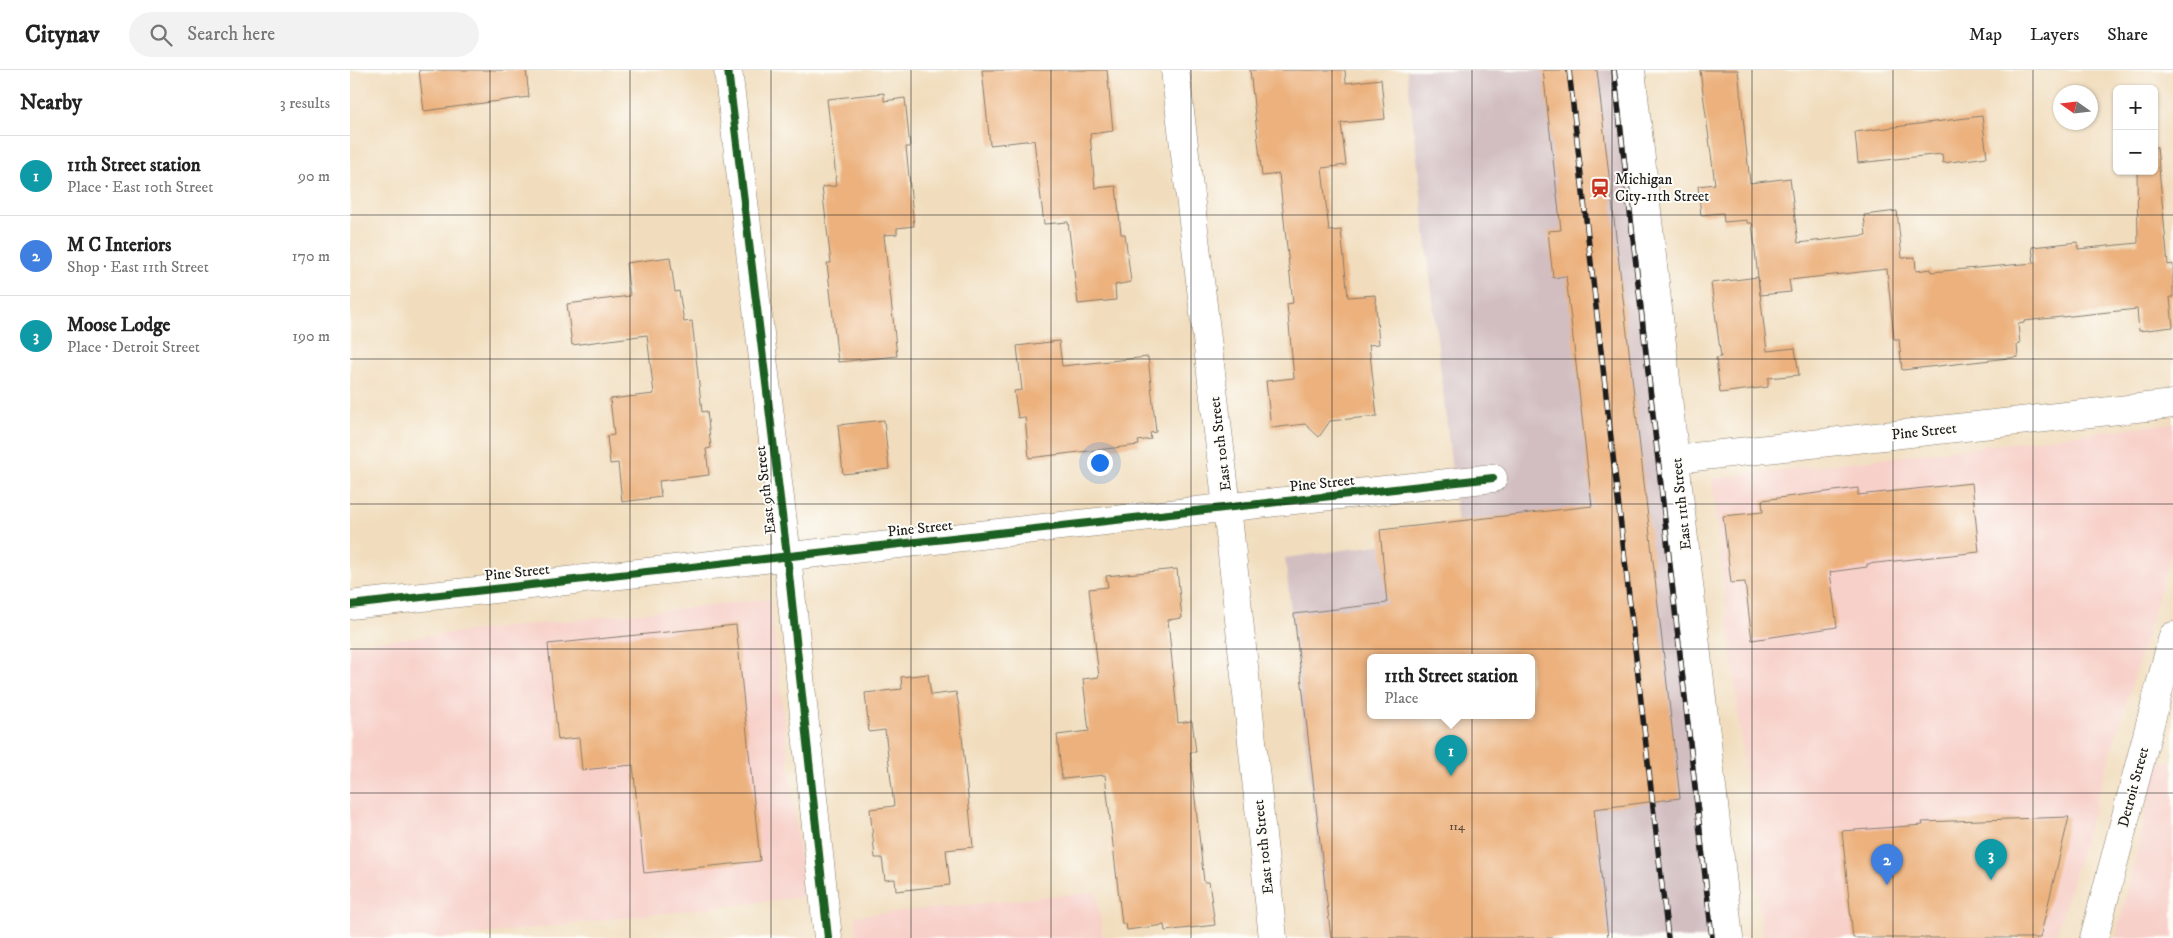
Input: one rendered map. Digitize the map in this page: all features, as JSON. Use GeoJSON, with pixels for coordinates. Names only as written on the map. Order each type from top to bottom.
{"type":"FeatureCollection","features":[{"type":"Feature","properties":{"kind":"street","name":"East 9th Street"},"geometry":{"type":"LineString","coordinates":[[728,70],[787,556],[828,938]]}},
{"type":"Feature","properties":{"kind":"street","name":"East 10th Street"},"geometry":{"type":"LineString","coordinates":[[1175,70],[1227,507],[1273,938]]}},
{"type":"Feature","properties":{"kind":"street","name":"East 11th Street"},"geometry":{"type":"LineString","coordinates":[[1631,70],[1729,938]]}},
{"type":"Feature","properties":{"kind":"street","name":"Pine Street"},"geometry":{"type":"LineString","coordinates":[[1676,459],[2173,404]]}},
{"type":"Feature","properties":{"kind":"street","name":"Pine Street"},"geometry":{"type":"LineString","coordinates":[[350,605],[1493,478]]}},
{"type":"Feature","properties":{"kind":"street","name":"Detroit Street"},"geometry":{"type":"LineString","coordinates":[[2094,938],[2173,636]]}},
{"type":"Feature","properties":{"kind":"shaded area"},"geometry":{"type":"Polygon","coordinates":[[[1407,70],[1628,70],[1726,938],[1328,938],[1285,558],[1459,534],[1407,70]]]}},
{"type":"Feature","properties":{"kind":"shaded area"},"geometry":{"type":"Polygon","coordinates":[[[2173,423],[2173,548],[2055,938],[1763,938],[1712,479],[2173,423]]]}},
{"type":"Feature","properties":{"kind":"shaded area"},"geometry":{"type":"Polygon","coordinates":[[[770,599],[804,897],[448,938],[350,938],[350,644],[770,599]]]}},
{"type":"Feature","properties":{"kind":"shaded area"},"geometry":{"type":"Polygon","coordinates":[[[2173,761],[2173,938],[2116,938],[2157,763],[2173,761]]]}},
{"type":"Feature","properties":{"kind":"shaded area"},"geometry":{"type":"Polygon","coordinates":[[[1096,892],[1103,938],[857,938],[855,916],[1096,892]]]}},
{"type":"Feature","properties":{"kind":"building"},"geometry":{"type":"Polygon","coordinates":[[[419,70],[526,70],[529,97],[424,111],[419,70]]]}},
{"type":"Feature","properties":{"kind":"building"},"geometry":{"type":"Polygon","coordinates":[[[982,70],[1107,70],[1113,131],[1090,134],[1095,188],[1116,186],[1121,234],[1125,234],[1131,282],[1115,285],[1116,300],[1078,304],[1068,222],[1044,224],[1034,140],[990,145],[982,70]]]}},
{"type":"Feature","properties":{"kind":"building"},"geometry":{"type":"Polygon","coordinates":[[[1250,70],[1345,70],[1346,83],[1381,79],[1385,119],[1341,123],[1346,165],[1322,168],[1329,231],[1341,230],[1348,297],[1375,295],[1379,344],[1369,345],[1377,416],[1330,421],[1319,437],[1305,424],[1271,428],[1266,381],[1294,378],[1287,304],[1293,303],[1279,174],[1262,176],[1250,70]]]}},
{"type":"Feature","properties":{"kind":"building"},"geometry":{"type":"Polygon","coordinates":[[[1543,70],[1597,70],[1680,798],[1594,809],[1608,938],[1331,938],[1294,614],[1387,603],[1380,530],[1592,506],[1566,276],[1553,278],[1548,231],[1561,230],[1543,70]]]}},
{"type":"Feature","properties":{"kind":"building"},"geometry":{"type":"Polygon","coordinates":[[[1700,70],[1738,70],[1750,183],[1790,178],[1798,243],[1866,235],[1864,215],[1897,211],[1902,258],[1915,257],[1916,271],[1931,269],[1931,272],[2034,263],[2032,247],[2078,242],[2078,249],[2138,243],[2137,175],[2158,175],[2158,158],[2168,265],[2173,264],[2173,297],[2170,297],[2173,327],[2139,331],[2137,309],[2024,321],[2024,323],[2018,324],[2020,344],[2017,345],[2018,357],[1902,370],[1899,339],[1894,339],[1887,269],[1789,280],[1791,292],[1760,295],[1752,223],[1747,223],[1747,220],[1724,222],[1723,213],[1701,215],[1698,186],[1715,184],[1700,70]]]}},
{"type":"Feature","properties":{"kind":"building"},"geometry":{"type":"Polygon","coordinates":[[[884,93],[884,101],[905,98],[910,147],[906,147],[914,226],[897,228],[897,234],[884,235],[897,356],[838,362],[827,263],[831,263],[822,187],[836,186],[827,99],[884,93]]]}},
{"type":"Feature","properties":{"kind":"building"},"geometry":{"type":"Polygon","coordinates":[[[1982,116],[1987,157],[1943,163],[1942,154],[1858,163],[1855,132],[1982,116]]]}},
{"type":"Feature","properties":{"kind":"building"},"geometry":{"type":"Polygon","coordinates":[[[670,257],[675,292],[679,291],[684,322],[692,321],[702,412],[707,411],[711,448],[706,449],[709,475],[659,481],[661,497],[622,502],[618,463],[610,464],[607,436],[614,435],[610,399],[654,394],[647,335],[572,345],[567,304],[630,296],[626,263],[670,257]]]}},
{"type":"Feature","properties":{"kind":"building"},"geometry":{"type":"Polygon","coordinates":[[[1758,277],[1767,351],[1795,348],[1799,375],[1768,378],[1768,387],[1720,393],[1716,358],[1721,357],[1711,283],[1758,277]]]}},
{"type":"Feature","properties":{"kind":"building"},"geometry":{"type":"Polygon","coordinates":[[[1059,341],[1062,366],[1148,357],[1156,432],[1150,433],[1151,439],[1138,441],[1139,445],[1029,458],[1025,417],[1018,418],[1014,391],[1022,390],[1017,346],[1059,341]]]}},
{"type":"Feature","properties":{"kind":"building"},"geometry":{"type":"Polygon","coordinates":[[[884,420],[889,469],[843,474],[838,425],[884,420]]]}},
{"type":"Feature","properties":{"kind":"building"},"geometry":{"type":"Polygon","coordinates":[[[1972,483],[1979,552],[1867,564],[1867,567],[1830,572],[1837,627],[1752,640],[1745,582],[1731,583],[1723,516],[1763,512],[1762,500],[1858,488],[1858,495],[1972,483]]]}},
{"type":"Feature","properties":{"kind":"building"},"geometry":{"type":"Polygon","coordinates":[[[1177,569],[1182,618],[1168,620],[1178,723],[1192,721],[1196,752],[1190,752],[1204,882],[1209,882],[1215,925],[1165,931],[1164,925],[1127,930],[1126,924],[1122,924],[1105,775],[1062,779],[1057,735],[1089,731],[1083,679],[1099,677],[1089,589],[1108,587],[1106,576],[1177,569]]]}},
{"type":"Feature","properties":{"kind":"building"},"geometry":{"type":"Polygon","coordinates":[[[736,625],[760,861],[644,873],[633,765],[582,770],[579,738],[558,740],[548,644],[736,625]]]}},
{"type":"Feature","properties":{"kind":"building"},"geometry":{"type":"Polygon","coordinates":[[[928,674],[931,695],[956,692],[973,847],[946,850],[950,885],[896,891],[895,879],[885,880],[882,858],[875,858],[870,809],[894,806],[885,730],[869,732],[865,693],[902,689],[901,677],[928,674]]]}},
{"type":"Feature","properties":{"kind":"building"},"geometry":{"type":"Polygon","coordinates":[[[2069,817],[2040,938],[1853,938],[1842,831],[1923,825],[1922,822],[2069,817]]]}},
{"type":"Feature","properties":{"kind":"railway"},"geometry":{"type":"LineString","coordinates":[[1569,70],[1668,938]]}},
{"type":"Feature","properties":{"kind":"railway"},"geometry":{"type":"LineString","coordinates":[[1614,70],[1712,938]]}},
{"type":"Feature","properties":{"kind":"cycle path"},"geometry":{"type":"LineString","coordinates":[[728,70],[787,556],[828,938]]}},
{"type":"Feature","properties":{"kind":"cycle path"},"geometry":{"type":"LineString","coordinates":[[350,605],[1493,478]]}},
{"type":"Feature","properties":{"kind":"place","name":"Michigan City-11th Street"},"geometry":{"type":"Point","coordinates":[1600,188]}},
{"type":"Feature","properties":{"kind":"place","name":"11th Street station"},"geometry":{"type":"Point","coordinates":[1451,776]}},
{"type":"Feature","properties":{"kind":"place","name":"Moose Lodge"},"geometry":{"type":"Point","coordinates":[1991,880]}},
{"type":"Feature","properties":{"kind":"place","name":"M C Interiors"},"geometry":{"type":"Point","coordinates":[1887,885]}}]}
